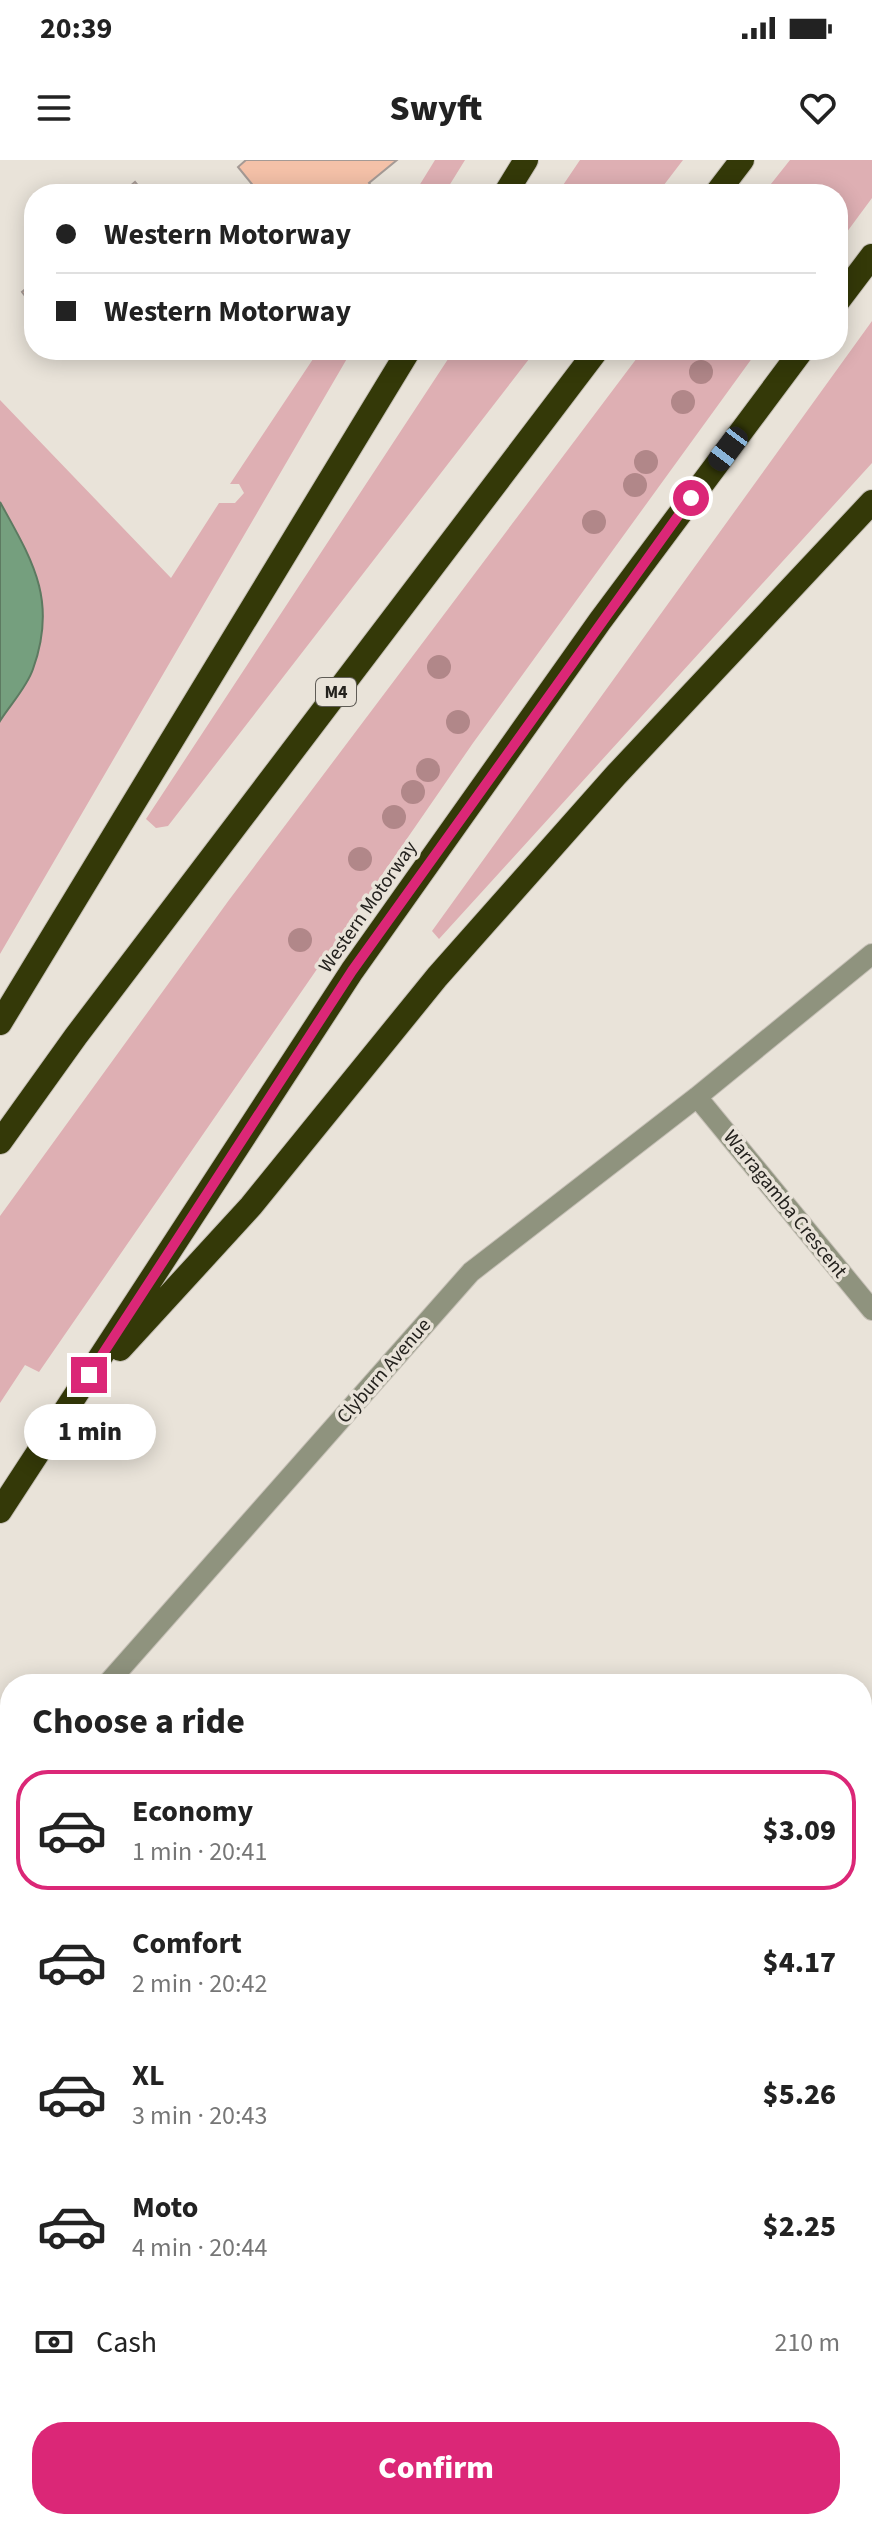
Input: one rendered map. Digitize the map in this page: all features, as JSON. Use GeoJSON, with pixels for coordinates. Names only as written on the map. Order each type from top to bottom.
{"type":"FeatureCollection","features":[{"type":"Feature","properties":{"kind":"highway"},"geometry":{"type":"LineString","coordinates":[[511,184],[526,160]]}},
{"type":"Feature","properties":{"kind":"highway"},"geometry":{"type":"LineString","coordinates":[[724,184],[742,160]]}},
{"type":"Feature","properties":{"kind":"highway"},"geometry":{"type":"LineString","coordinates":[[848,288],[872,256]]}},
{"type":"Feature","properties":{"kind":"highway"},"geometry":{"type":"LineString","coordinates":[[0,1023],[403,360]]}},
{"type":"Feature","properties":{"kind":"highway","name":"M4"},"geometry":{"type":"LineString","coordinates":[[0,1142],[85,1023],[589,360]]}},
{"type":"Feature","properties":{"kind":"highway","name":"Western Motorway"},"geometry":{"type":"LineString","coordinates":[[0,1511],[352,971],[600,621],[795,360]]}},
{"type":"Feature","properties":{"kind":"highway"},"geometry":{"type":"LineString","coordinates":[[73,1400],[251,1206],[437,977],[616,775],[872,502]]}},
{"type":"Feature","properties":{"kind":"street","name":"Clyburn Avenue"},"geometry":{"type":"LineString","coordinates":[[116,1674],[471,1272],[697,1097],[872,954]]}},
{"type":"Feature","properties":{"kind":"street","name":"Warragamba Crescent"},"geometry":{"type":"LineString","coordinates":[[697,1097],[872,1310]]}},
{"type":"Feature","properties":{"kind":"shaded area"},"geometry":{"type":"Polygon","coordinates":[[[435,160],[465,160],[450,184],[420,184],[435,160]]]}},
{"type":"Feature","properties":{"kind":"shaded area"},"geometry":{"type":"Polygon","coordinates":[[[580,160],[683,160],[665,184],[564,184],[580,160]]]}},
{"type":"Feature","properties":{"kind":"shaded area"},"geometry":{"type":"Polygon","coordinates":[[[790,160],[872,160],[872,198],[848,230],[848,184],[771,184],[790,160]]]}},
{"type":"Feature","properties":{"kind":"shaded area"},"geometry":{"type":"Polygon","coordinates":[[[872,321],[872,463],[439,939],[432,931],[844,360],[848,360],[848,354],[872,321]]]}},
{"type":"Feature","properties":{"kind":"shaded area"},"geometry":{"type":"Polygon","coordinates":[[[312,360],[346,360],[0,954],[0,400],[171,578],[219,503],[235,503],[244,493],[239,484],[230,484],[312,360]]]}},
{"type":"Feature","properties":{"kind":"shaded area"},"geometry":{"type":"Polygon","coordinates":[[[447,360],[528,360],[168,826],[156,828],[146,819],[447,360]]]}},
{"type":"Feature","properties":{"kind":"shaded area"},"geometry":{"type":"Polygon","coordinates":[[[635,360],[751,360],[473,743],[39,1372],[25,1365],[0,1403],[0,1216],[229,900],[635,360]]]}},
{"type":"Feature","properties":{"kind":"shaded area"},"geometry":{"type":"Polygon","coordinates":[[[0,502],[38,581],[43,622],[30,676],[0,721],[0,502]]]}},
{"type":"Feature","properties":{"kind":"building"},"geometry":{"type":"Polygon","coordinates":[[[246,160],[397,160],[370,184],[252,184],[238,167],[246,160]]]}},
{"type":"Feature","properties":{"kind":"route"},"geometry":{"type":"LineString","coordinates":[[89,1375],[352,971],[691,498]]}}]}
